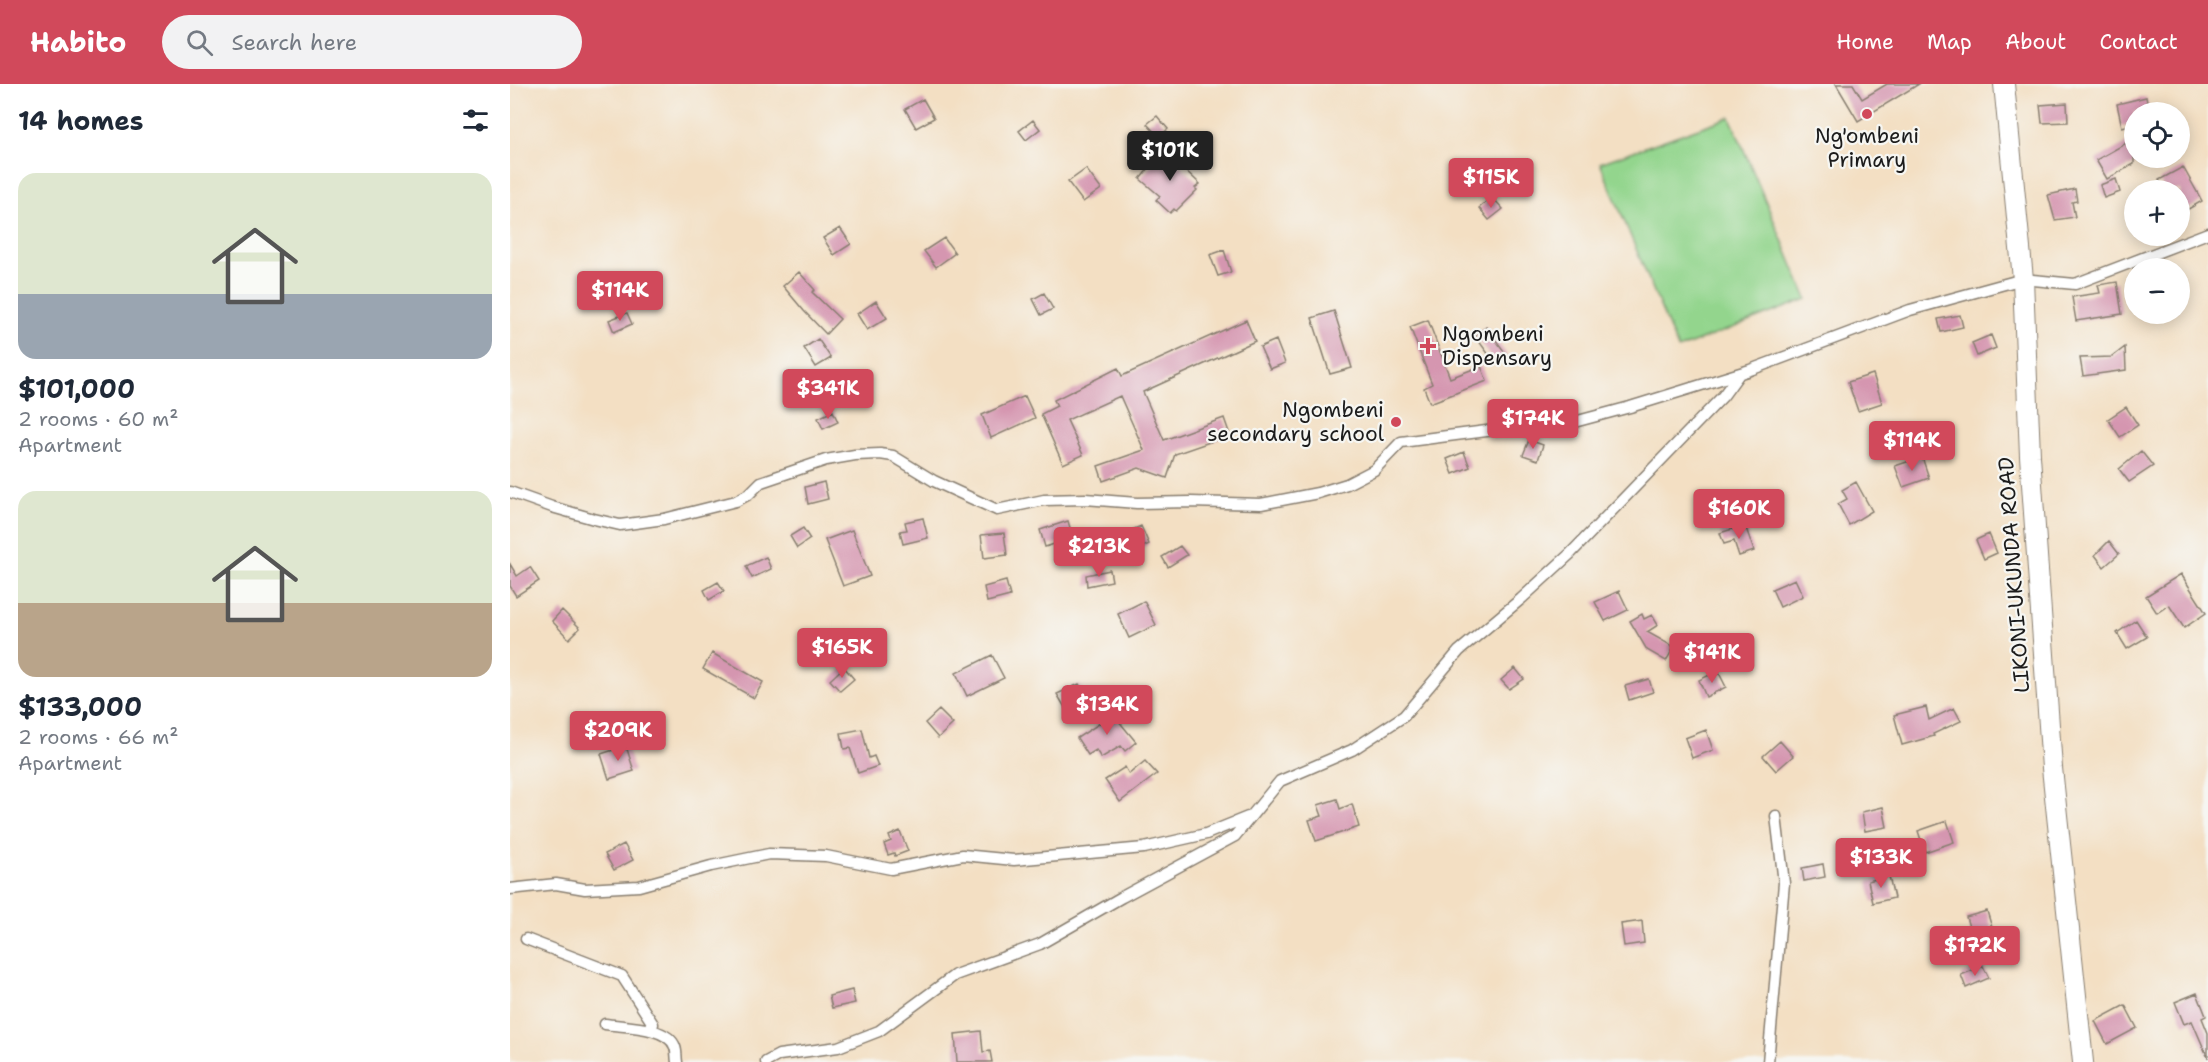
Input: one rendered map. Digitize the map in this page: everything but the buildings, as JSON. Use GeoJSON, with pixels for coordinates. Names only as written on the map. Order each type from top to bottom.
{"type":"FeatureCollection","features":[{"type":"Feature","properties":{"kind":"highway","name":"LIKONI-UKUNDA ROAD"},"geometry":{"type":"LineString","coordinates":[[2004,84],[2023,279],[2030,456],[2051,756],[2083,1062]]}},
{"type":"Feature","properties":{"kind":"street"},"geometry":{"type":"LineString","coordinates":[[510,492],[594,519],[620,525],[635,524],[736,501],[749,494],[761,482],[826,460],[880,453],[893,456],[934,481],[997,510],[1044,500],[1085,499],[1137,503],[1261,504],[1318,493],[1347,484],[1374,470],[1401,442],[1502,429],[1563,425],[1739,374],[1910,310],[2023,279],[2075,284],[2208,233]]}},
{"type":"Feature","properties":{"kind":"street"},"geometry":{"type":"LineString","coordinates":[[766,1062],[779,1055],[838,1047],[879,1031],[955,975],[1040,944],[1235,836],[1280,781],[1352,750],[1404,716],[1459,651],[1570,554],[1723,396],[1739,374]]}},
{"type":"Feature","properties":{"kind":"street"},"geometry":{"type":"LineString","coordinates":[[510,889],[556,884],[585,889],[639,886],[711,866],[769,854],[826,856],[891,869],[963,855],[1014,860],[1143,848],[1206,834],[1251,816]]}},
{"type":"Feature","properties":{"kind":"street"},"geometry":{"type":"LineString","coordinates":[[1768,1062],[1784,883],[1776,816]]}},
{"type":"Feature","properties":{"kind":"street"},"geometry":{"type":"LineString","coordinates":[[526,939],[622,976],[653,1024],[651,1030]]}},
{"type":"Feature","properties":{"kind":"street"},"geometry":{"type":"LineString","coordinates":[[604,1024],[651,1030],[669,1038],[675,1047],[677,1062]]}},
{"type":"Feature","properties":{"kind":"green space"},"geometry":{"type":"Polygon","coordinates":[[[1730,117],[1807,299],[1678,349],[1600,163],[1730,117]]]}},
{"type":"Feature","properties":{"kind":"place","name":"Ng'ombeni Primary"},"geometry":{"type":"Point","coordinates":[1867,114]}},
{"type":"Feature","properties":{"kind":"place","name":"Ngombeni Dispensary"},"geometry":{"type":"Point","coordinates":[1428,346]}},
{"type":"Feature","properties":{"kind":"place","name":"Ngombeni secondary school"},"geometry":{"type":"Point","coordinates":[1396,422]}}]}
